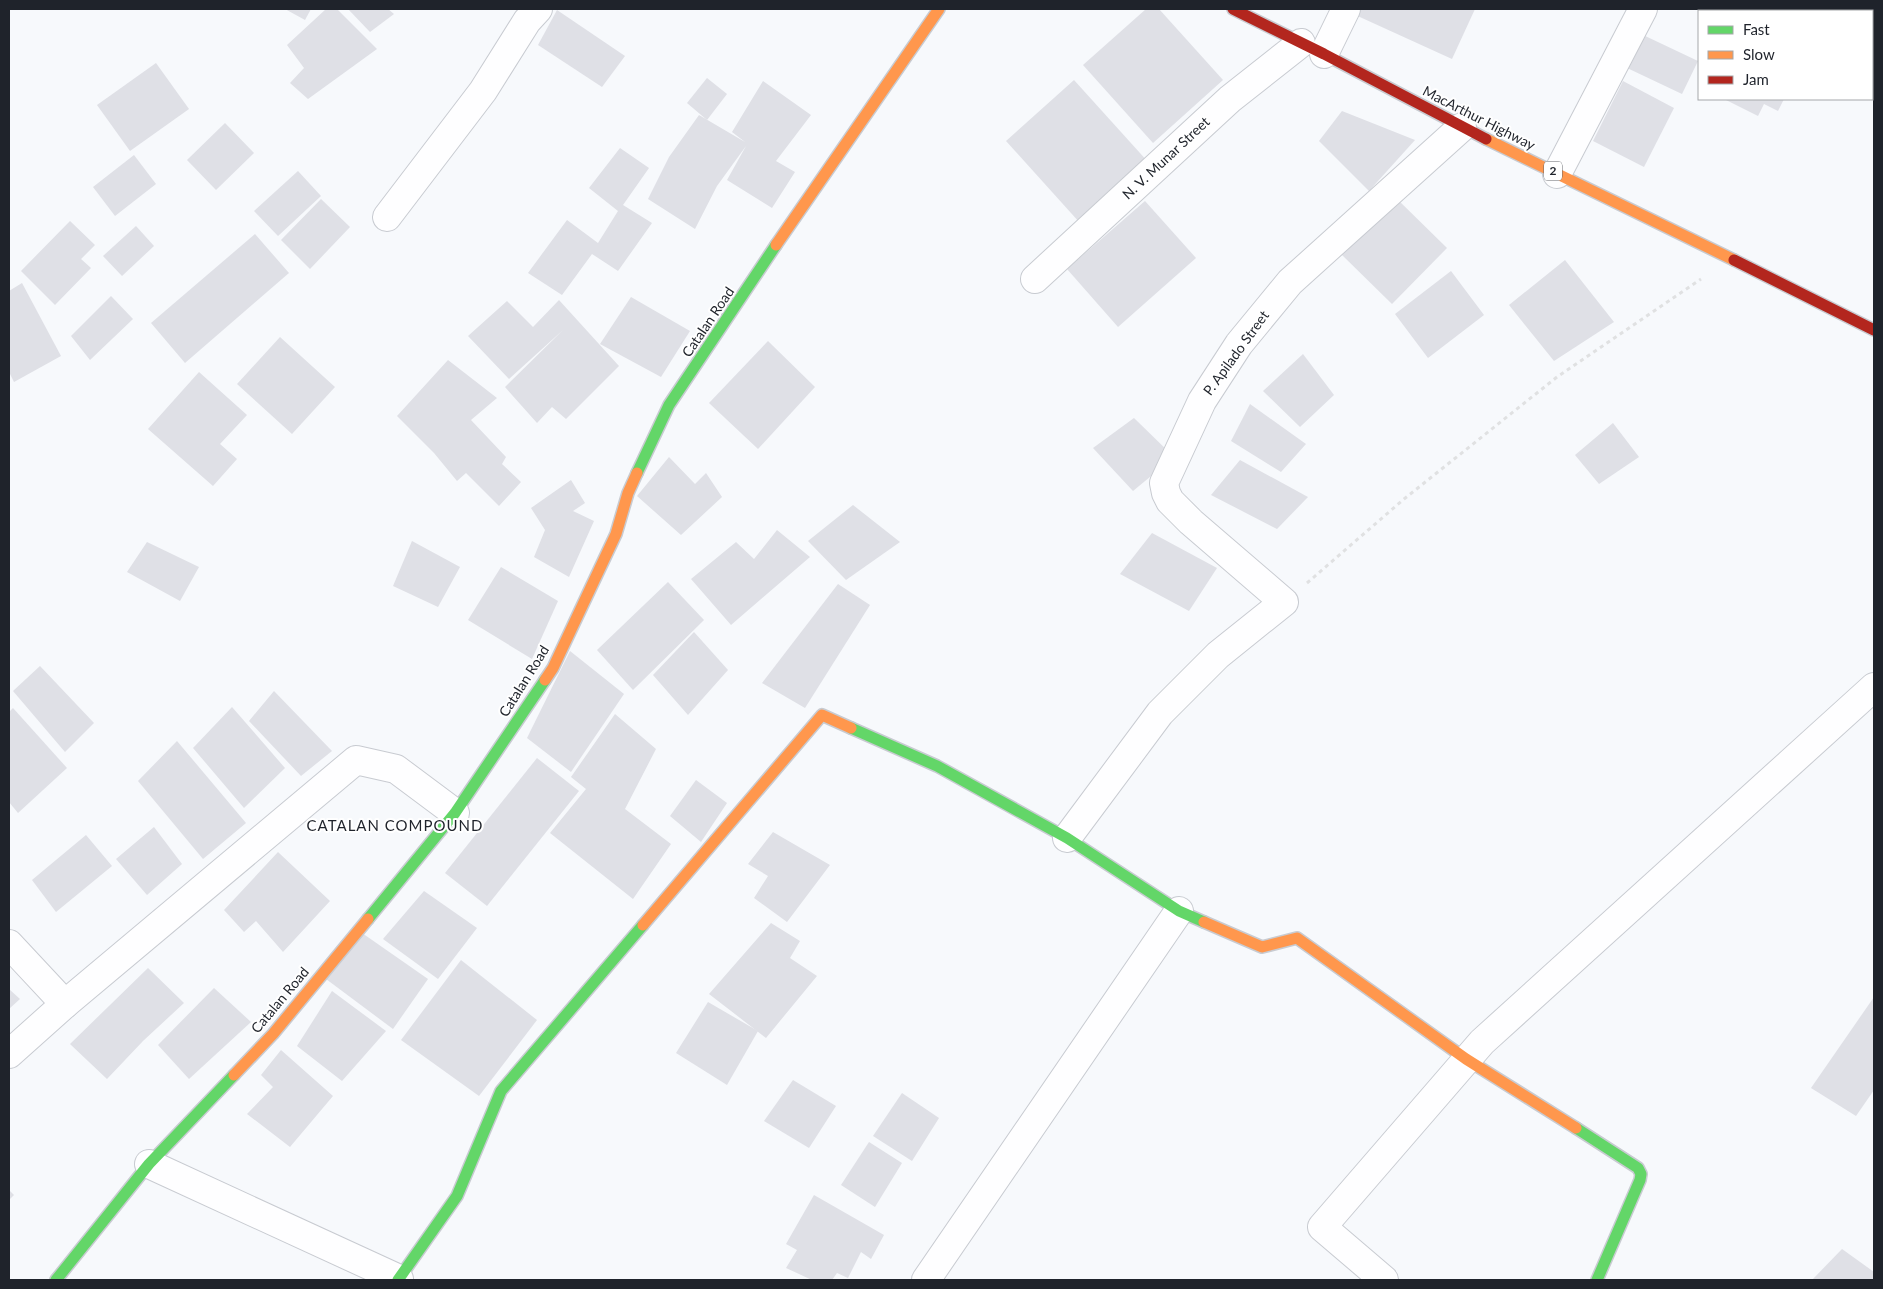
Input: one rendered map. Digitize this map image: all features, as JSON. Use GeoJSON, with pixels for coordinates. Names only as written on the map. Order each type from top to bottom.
{"type":"FeatureCollection","features":[{"type":"Feature","properties":{"kind":"street"},"geometry":{"type":"LineString","coordinates":[[387,217],[483,91],[527,21],[538,9]]}},
{"type":"Feature","properties":{"kind":"street","name":"Catalan Road"},"geometry":{"type":"LineString","coordinates":[[56,1280],[149,1164],[273,1034],[454,813],[553,668],[616,534],[628,493],[669,405],[938,9]]}},
{"type":"Feature","properties":{"kind":"street","name":"MacArthur Highway"},"geometry":{"type":"LineString","coordinates":[[1233,9],[1312,48],[1462,127],[1874,330]]}},
{"type":"Feature","properties":{"kind":"street"},"geometry":{"type":"LineString","coordinates":[[1312,48],[1346,9]]}},
{"type":"Feature","properties":{"kind":"street"},"geometry":{"type":"LineString","coordinates":[[1557,174],[1643,9]]}},
{"type":"Feature","properties":{"kind":"street","name":"N. V. Munar Street"},"geometry":{"type":"LineString","coordinates":[[1036,279],[1230,99],[1312,48]]}},
{"type":"Feature","properties":{"kind":"street","name":"P. Apilado Street"},"geometry":{"type":"LineString","coordinates":[[1284,602],[1177,508],[1170,501],[1164,483],[1202,401],[1239,344],[1290,282],[1462,127]]}},
{"type":"Feature","properties":{"kind":"street"},"geometry":{"type":"LineString","coordinates":[[1067,838],[1160,713],[1218,655],[1284,602]]}},
{"type":"Feature","properties":{"kind":"street"},"geometry":{"type":"LineString","coordinates":[[1384,1280],[1322,1227],[1482,1042],[1874,687]]}},
{"type":"Feature","properties":{"kind":"street"},"geometry":{"type":"LineString","coordinates":[[149,1164],[398,1280],[457,1196],[501,1091],[822,715],[937,766],[1067,838],[1179,911],[1262,947],[1298,938],[1466,1059],[1638,1168],[1641,1174],[1640,1180],[1597,1280]]}},
{"type":"Feature","properties":{"kind":"street"},"geometry":{"type":"LineString","coordinates":[[9,1054],[65,1004],[356,760],[396,769],[454,813]]}},
{"type":"Feature","properties":{"kind":"street"},"geometry":{"type":"LineString","coordinates":[[926,1280],[1179,911]]}},
{"type":"Feature","properties":{"kind":"street"},"geometry":{"type":"LineString","coordinates":[[9,944],[65,1004]]}},
{"type":"Feature","properties":{"kind":"path"},"geometry":{"type":"LineString","coordinates":[[1284,602],[1404,499],[1557,378],[1731,258]]}},
{"type":"Feature","properties":{"kind":"building"},"geometry":{"type":"Polygon","coordinates":[[[285,9],[311,9],[305,20],[285,9]]]}},
{"type":"Feature","properties":{"kind":"building"},"geometry":{"type":"Polygon","coordinates":[[[326,9],[337,9],[377,49],[308,99],[290,83],[304,68],[287,45],[326,9]]]}},
{"type":"Feature","properties":{"kind":"building"},"geometry":{"type":"Polygon","coordinates":[[[348,9],[388,9],[394,14],[370,32],[348,9]]]}},
{"type":"Feature","properties":{"kind":"building"},"geometry":{"type":"Polygon","coordinates":[[[1146,9],[1159,9],[1223,80],[1153,143],[1083,65],[1146,9]]]}},
{"type":"Feature","properties":{"kind":"building"},"geometry":{"type":"Polygon","coordinates":[[[1353,9],[1475,9],[1452,59],[1351,13],[1353,9]]]}},
{"type":"Feature","properties":{"kind":"building"},"geometry":{"type":"Polygon","coordinates":[[[557,10],[625,56],[602,87],[538,45],[557,10]]]}},
{"type":"Feature","properties":{"kind":"building"},"geometry":{"type":"Polygon","coordinates":[[[1641,34],[1698,61],[1682,94],[1625,67],[1641,34]]]}},
{"type":"Feature","properties":{"kind":"building"},"geometry":{"type":"Polygon","coordinates":[[[156,63],[189,109],[130,151],[97,105],[156,63]]]}},
{"type":"Feature","properties":{"kind":"building"},"geometry":{"type":"Polygon","coordinates":[[[1874,63],[1874,89],[1873,88],[1874,63]]]}},
{"type":"Feature","properties":{"kind":"building"},"geometry":{"type":"Polygon","coordinates":[[[707,78],[727,94],[707,120],[687,103],[707,78]]]}},
{"type":"Feature","properties":{"kind":"building"},"geometry":{"type":"Polygon","coordinates":[[[1074,80],[1149,163],[1080,223],[1006,141],[1074,80]]]}},
{"type":"Feature","properties":{"kind":"building"},"geometry":{"type":"Polygon","coordinates":[[[763,81],[811,115],[776,161],[795,172],[772,208],[727,180],[746,146],[717,186],[695,229],[648,199],[669,157],[699,115],[745,142],[732,132],[763,81]]]}},
{"type":"Feature","properties":{"kind":"building"},"geometry":{"type":"Polygon","coordinates":[[[1623,81],[1674,108],[1644,167],[1593,141],[1623,81]]]}},
{"type":"Feature","properties":{"kind":"building"},"geometry":{"type":"Polygon","coordinates":[[[1726,100],[1784,100],[1778,111],[1764,104],[1758,116],[1726,100]]]}},
{"type":"Feature","properties":{"kind":"building"},"geometry":{"type":"Polygon","coordinates":[[[1342,111],[1415,140],[1369,191],[1319,141],[1342,111]]]}},
{"type":"Feature","properties":{"kind":"building"},"geometry":{"type":"Polygon","coordinates":[[[225,123],[254,153],[216,190],[187,160],[225,123]]]}},
{"type":"Feature","properties":{"kind":"building"},"geometry":{"type":"Polygon","coordinates":[[[620,148],[649,168],[623,205],[652,223],[618,271],[592,254],[562,295],[528,273],[567,220],[598,243],[618,211],[589,188],[620,148]]]}},
{"type":"Feature","properties":{"kind":"building"},"geometry":{"type":"Polygon","coordinates":[[[134,155],[156,184],[115,216],[93,187],[134,155]]]}},
{"type":"Feature","properties":{"kind":"building"},"geometry":{"type":"Polygon","coordinates":[[[298,171],[321,196],[278,236],[254,211],[298,171]]]}},
{"type":"Feature","properties":{"kind":"building"},"geometry":{"type":"Polygon","coordinates":[[[1396,198],[1447,248],[1392,304],[1341,254],[1396,198]]]}},
{"type":"Feature","properties":{"kind":"building"},"geometry":{"type":"Polygon","coordinates":[[[321,199],[350,227],[310,269],[281,240],[321,199]]]}},
{"type":"Feature","properties":{"kind":"building"},"geometry":{"type":"Polygon","coordinates":[[[1145,201],[1196,258],[1118,327],[1067,269],[1145,201]]]}},
{"type":"Feature","properties":{"kind":"building"},"geometry":{"type":"Polygon","coordinates":[[[70,221],[95,245],[81,259],[91,268],[55,305],[21,271],[70,221]]]}},
{"type":"Feature","properties":{"kind":"building"},"geometry":{"type":"Polygon","coordinates":[[[136,226],[154,246],[122,276],[103,256],[136,226]]]}},
{"type":"Feature","properties":{"kind":"building"},"geometry":{"type":"Polygon","coordinates":[[[255,234],[289,273],[185,363],[151,323],[255,234]]]}},
{"type":"Feature","properties":{"kind":"building"},"geometry":{"type":"Polygon","coordinates":[[[1565,260],[1614,322],[1554,361],[1509,305],[1565,260]]]}},
{"type":"Feature","properties":{"kind":"building"},"geometry":{"type":"Polygon","coordinates":[[[1451,271],[1484,315],[1428,358],[1395,314],[1451,271]]]}},
{"type":"Feature","properties":{"kind":"building"},"geometry":{"type":"Polygon","coordinates":[[[22,283],[61,356],[14,382],[9,372],[9,291],[22,283]]]}},
{"type":"Feature","properties":{"kind":"building"},"geometry":{"type":"Polygon","coordinates":[[[111,296],[133,319],[90,360],[71,336],[111,296]]]}},
{"type":"Feature","properties":{"kind":"building"},"geometry":{"type":"Polygon","coordinates":[[[631,297],[690,331],[661,377],[600,344],[631,297]]]}},
{"type":"Feature","properties":{"kind":"building"},"geometry":{"type":"Polygon","coordinates":[[[559,300],[619,366],[566,419],[552,407],[537,423],[505,387],[563,330],[509,379],[468,336],[507,301],[533,327],[559,300]]]}},
{"type":"Feature","properties":{"kind":"building"},"geometry":{"type":"Polygon","coordinates":[[[280,337],[335,387],[292,434],[237,384],[280,337]]]}},
{"type":"Feature","properties":{"kind":"building"},"geometry":{"type":"Polygon","coordinates":[[[768,341],[815,387],[758,449],[709,403],[768,341]]]}},
{"type":"Feature","properties":{"kind":"building"},"geometry":{"type":"Polygon","coordinates":[[[1303,354],[1334,395],[1300,427],[1263,391],[1303,354]]]}},
{"type":"Feature","properties":{"kind":"building"},"geometry":{"type":"Polygon","coordinates":[[[448,360],[497,398],[471,420],[506,457],[502,464],[521,482],[499,506],[466,473],[457,481],[434,453],[397,416],[448,360]]]}},
{"type":"Feature","properties":{"kind":"building"},"geometry":{"type":"Polygon","coordinates":[[[199,372],[247,415],[220,444],[237,459],[213,486],[148,429],[199,372]]]}},
{"type":"Feature","properties":{"kind":"building"},"geometry":{"type":"Polygon","coordinates":[[[1250,404],[1306,444],[1281,472],[1231,441],[1250,404]]]}},
{"type":"Feature","properties":{"kind":"building"},"geometry":{"type":"Polygon","coordinates":[[[1134,418],[1174,457],[1133,491],[1093,448],[1134,418]]]}},
{"type":"Feature","properties":{"kind":"building"},"geometry":{"type":"Polygon","coordinates":[[[1613,423],[1639,457],[1599,484],[1575,455],[1613,423]]]}},
{"type":"Feature","properties":{"kind":"building"},"geometry":{"type":"Polygon","coordinates":[[[669,457],[695,484],[706,473],[722,497],[681,535],[637,496],[669,457]]]}},
{"type":"Feature","properties":{"kind":"building"},"geometry":{"type":"Polygon","coordinates":[[[1240,460],[1308,497],[1277,529],[1211,495],[1240,460]]]}},
{"type":"Feature","properties":{"kind":"building"},"geometry":{"type":"Polygon","coordinates":[[[571,480],[585,503],[573,511],[594,521],[569,577],[534,557],[545,530],[531,508],[571,480]]]}},
{"type":"Feature","properties":{"kind":"building"},"geometry":{"type":"Polygon","coordinates":[[[853,505],[900,542],[846,580],[808,541],[853,505]]]}},
{"type":"Feature","properties":{"kind":"building"},"geometry":{"type":"Polygon","coordinates":[[[777,530],[810,557],[731,625],[691,579],[736,542],[754,559],[777,530]]]}},
{"type":"Feature","properties":{"kind":"building"},"geometry":{"type":"Polygon","coordinates":[[[1152,533],[1217,568],[1189,611],[1120,574],[1152,533]]]}},
{"type":"Feature","properties":{"kind":"building"},"geometry":{"type":"Polygon","coordinates":[[[412,541],[460,567],[438,607],[393,586],[412,541]]]}},
{"type":"Feature","properties":{"kind":"building"},"geometry":{"type":"Polygon","coordinates":[[[147,542],[199,567],[180,601],[127,572],[147,542]]]}},
{"type":"Feature","properties":{"kind":"building"},"geometry":{"type":"Polygon","coordinates":[[[501,567],[558,601],[532,659],[468,620],[501,567]]]}},
{"type":"Feature","properties":{"kind":"building"},"geometry":{"type":"Polygon","coordinates":[[[668,582],[704,620],[633,690],[597,650],[668,582]]]}},
{"type":"Feature","properties":{"kind":"building"},"geometry":{"type":"Polygon","coordinates":[[[838,584],[870,605],[805,708],[762,683],[838,584]]]}},
{"type":"Feature","properties":{"kind":"building"},"geometry":{"type":"Polygon","coordinates":[[[694,632],[728,670],[688,715],[653,675],[694,632]]]}},
{"type":"Feature","properties":{"kind":"building"},"geometry":{"type":"Polygon","coordinates":[[[570,651],[624,694],[571,772],[527,738],[570,651]]]}},
{"type":"Feature","properties":{"kind":"building"},"geometry":{"type":"Polygon","coordinates":[[[40,666],[94,723],[65,752],[13,691],[40,666]]]}},
{"type":"Feature","properties":{"kind":"building"},"geometry":{"type":"Polygon","coordinates":[[[274,691],[332,751],[301,776],[249,721],[274,691]]]}},
{"type":"Feature","properties":{"kind":"building"},"geometry":{"type":"Polygon","coordinates":[[[232,707],[285,768],[244,808],[193,748],[232,707]]]}},
{"type":"Feature","properties":{"kind":"building"},"geometry":{"type":"Polygon","coordinates":[[[13,708],[67,768],[18,813],[9,802],[9,712],[13,708]]]}},
{"type":"Feature","properties":{"kind":"building"},"geometry":{"type":"Polygon","coordinates":[[[615,714],[656,749],[625,809],[671,844],[633,899],[550,833],[586,789],[571,777],[615,714]]]}},
{"type":"Feature","properties":{"kind":"building"},"geometry":{"type":"Polygon","coordinates":[[[177,741],[246,823],[203,859],[138,781],[177,741]]]}},
{"type":"Feature","properties":{"kind":"building"},"geometry":{"type":"Polygon","coordinates":[[[537,758],[579,791],[487,906],[445,873],[537,758]]]}},
{"type":"Feature","properties":{"kind":"building"},"geometry":{"type":"Polygon","coordinates":[[[696,780],[727,803],[701,842],[670,816],[696,780]]]}},
{"type":"Feature","properties":{"kind":"building"},"geometry":{"type":"Polygon","coordinates":[[[154,827],[182,864],[147,895],[116,859],[154,827]]]}},
{"type":"Feature","properties":{"kind":"building"},"geometry":{"type":"Polygon","coordinates":[[[773,832],[830,865],[787,922],[754,898],[768,876],[748,864],[773,832]]]}},
{"type":"Feature","properties":{"kind":"building"},"geometry":{"type":"Polygon","coordinates":[[[86,835],[112,866],[56,912],[32,880],[86,835]]]}},
{"type":"Feature","properties":{"kind":"building"},"geometry":{"type":"Polygon","coordinates":[[[278,852],[330,901],[283,952],[256,921],[244,932],[224,910],[278,852]]]}},
{"type":"Feature","properties":{"kind":"building"},"geometry":{"type":"Polygon","coordinates":[[[424,891],[477,928],[438,979],[383,939],[424,891]]]}},
{"type":"Feature","properties":{"kind":"building"},"geometry":{"type":"Polygon","coordinates":[[[771,923],[800,941],[790,958],[817,976],[766,1038],[709,994],[771,923]]]}},
{"type":"Feature","properties":{"kind":"building"},"geometry":{"type":"Polygon","coordinates":[[[362,933],[428,979],[393,1029],[326,979],[362,933]]]}},
{"type":"Feature","properties":{"kind":"building"},"geometry":{"type":"Polygon","coordinates":[[[461,960],[537,1020],[479,1096],[401,1040],[461,960]]]}},
{"type":"Feature","properties":{"kind":"building"},"geometry":{"type":"Polygon","coordinates":[[[148,968],[184,1003],[143,1041],[107,1079],[70,1044],[148,968]]]}},
{"type":"Feature","properties":{"kind":"building"},"geometry":{"type":"Polygon","coordinates":[[[214,988],[251,1022],[189,1079],[158,1045],[214,988]]]}},
{"type":"Feature","properties":{"kind":"building"},"geometry":{"type":"Polygon","coordinates":[[[9,989],[20,999],[9,1009],[9,989]]]}},
{"type":"Feature","properties":{"kind":"building"},"geometry":{"type":"Polygon","coordinates":[[[332,991],[386,1031],[342,1081],[297,1046],[332,991]]]}},
{"type":"Feature","properties":{"kind":"building"},"geometry":{"type":"Polygon","coordinates":[[[1874,997],[1874,1090],[1856,1116],[1811,1088],[1874,997]]]}},
{"type":"Feature","properties":{"kind":"building"},"geometry":{"type":"Polygon","coordinates":[[[708,1002],[758,1031],[727,1085],[676,1053],[708,1002]]]}},
{"type":"Feature","properties":{"kind":"building"},"geometry":{"type":"Polygon","coordinates":[[[281,1050],[333,1096],[290,1147],[247,1114],[273,1087],[261,1075],[281,1050]]]}},
{"type":"Feature","properties":{"kind":"building"},"geometry":{"type":"Polygon","coordinates":[[[793,1080],[836,1106],[809,1148],[764,1121],[793,1080]]]}},
{"type":"Feature","properties":{"kind":"building"},"geometry":{"type":"Polygon","coordinates":[[[902,1093],[939,1118],[912,1161],[873,1136],[902,1093]]]}},
{"type":"Feature","properties":{"kind":"building"},"geometry":{"type":"Polygon","coordinates":[[[869,1142],[902,1163],[875,1207],[841,1185],[869,1142]]]}},
{"type":"Feature","properties":{"kind":"building"},"geometry":{"type":"Polygon","coordinates":[[[9,1190],[14,1195],[9,1200],[9,1190]]]}},
{"type":"Feature","properties":{"kind":"building"},"geometry":{"type":"Polygon","coordinates":[[[814,1195],[884,1235],[871,1259],[861,1252],[848,1278],[837,1273],[832,1280],[812,1280],[786,1268],[797,1250],[786,1244],[814,1195]]]}},
{"type":"Feature","properties":{"kind":"building"},"geometry":{"type":"Polygon","coordinates":[[[1842,1249],[1874,1272],[1874,1280],[1812,1280],[1842,1249]]]}},
{"type":"Feature","properties":{"kind":"traffic: fast"},"geometry":{"type":"LineString","coordinates":[[637,473],[669,405],[776,245]]}},
{"type":"Feature","properties":{"kind":"traffic: fast"},"geometry":{"type":"LineString","coordinates":[[368,919],[455,813],[545,680]]}},
{"type":"Feature","properties":{"kind":"traffic: fast"},"geometry":{"type":"LineString","coordinates":[[851,728],[937,766],[1067,838],[1179,911],[1204,922]]}},
{"type":"Feature","properties":{"kind":"traffic: fast"},"geometry":{"type":"LineString","coordinates":[[398,1280],[457,1196],[501,1091],[643,925]]}},
{"type":"Feature","properties":{"kind":"traffic: fast"},"geometry":{"type":"LineString","coordinates":[[56,1280],[149,1164],[234,1075]]}},
{"type":"Feature","properties":{"kind":"traffic: fast"},"geometry":{"type":"LineString","coordinates":[[1576,1128],[1638,1168],[1641,1174],[1597,1280]]}},
{"type":"Feature","properties":{"kind":"traffic: slow"},"geometry":{"type":"LineString","coordinates":[[776,245],[939,9]]}},
{"type":"Feature","properties":{"kind":"traffic: slow"},"geometry":{"type":"LineString","coordinates":[[1486,139],[1734,260]]}},
{"type":"Feature","properties":{"kind":"traffic: slow"},"geometry":{"type":"LineString","coordinates":[[545,680],[553,668],[616,534],[628,493],[637,473]]}},
{"type":"Feature","properties":{"kind":"traffic: slow"},"geometry":{"type":"LineString","coordinates":[[643,925],[822,715],[851,728]]}},
{"type":"Feature","properties":{"kind":"traffic: slow"},"geometry":{"type":"LineString","coordinates":[[234,1075],[273,1034],[368,919]]}},
{"type":"Feature","properties":{"kind":"traffic: slow"},"geometry":{"type":"LineString","coordinates":[[1204,922],[1262,947],[1297,938],[1466,1059],[1576,1128]]}},
{"type":"Feature","properties":{"kind":"traffic: jam"},"geometry":{"type":"LineString","coordinates":[[1233,9],[1324,54],[1486,139]]}},
{"type":"Feature","properties":{"kind":"traffic: jam"},"geometry":{"type":"LineString","coordinates":[[1734,260],[1874,330]]}},
{"type":"Feature","properties":{"kind":"district","name":"CATALAN COMPOUND"},"geometry":{"type":"Point","coordinates":[395,826]}}]}
